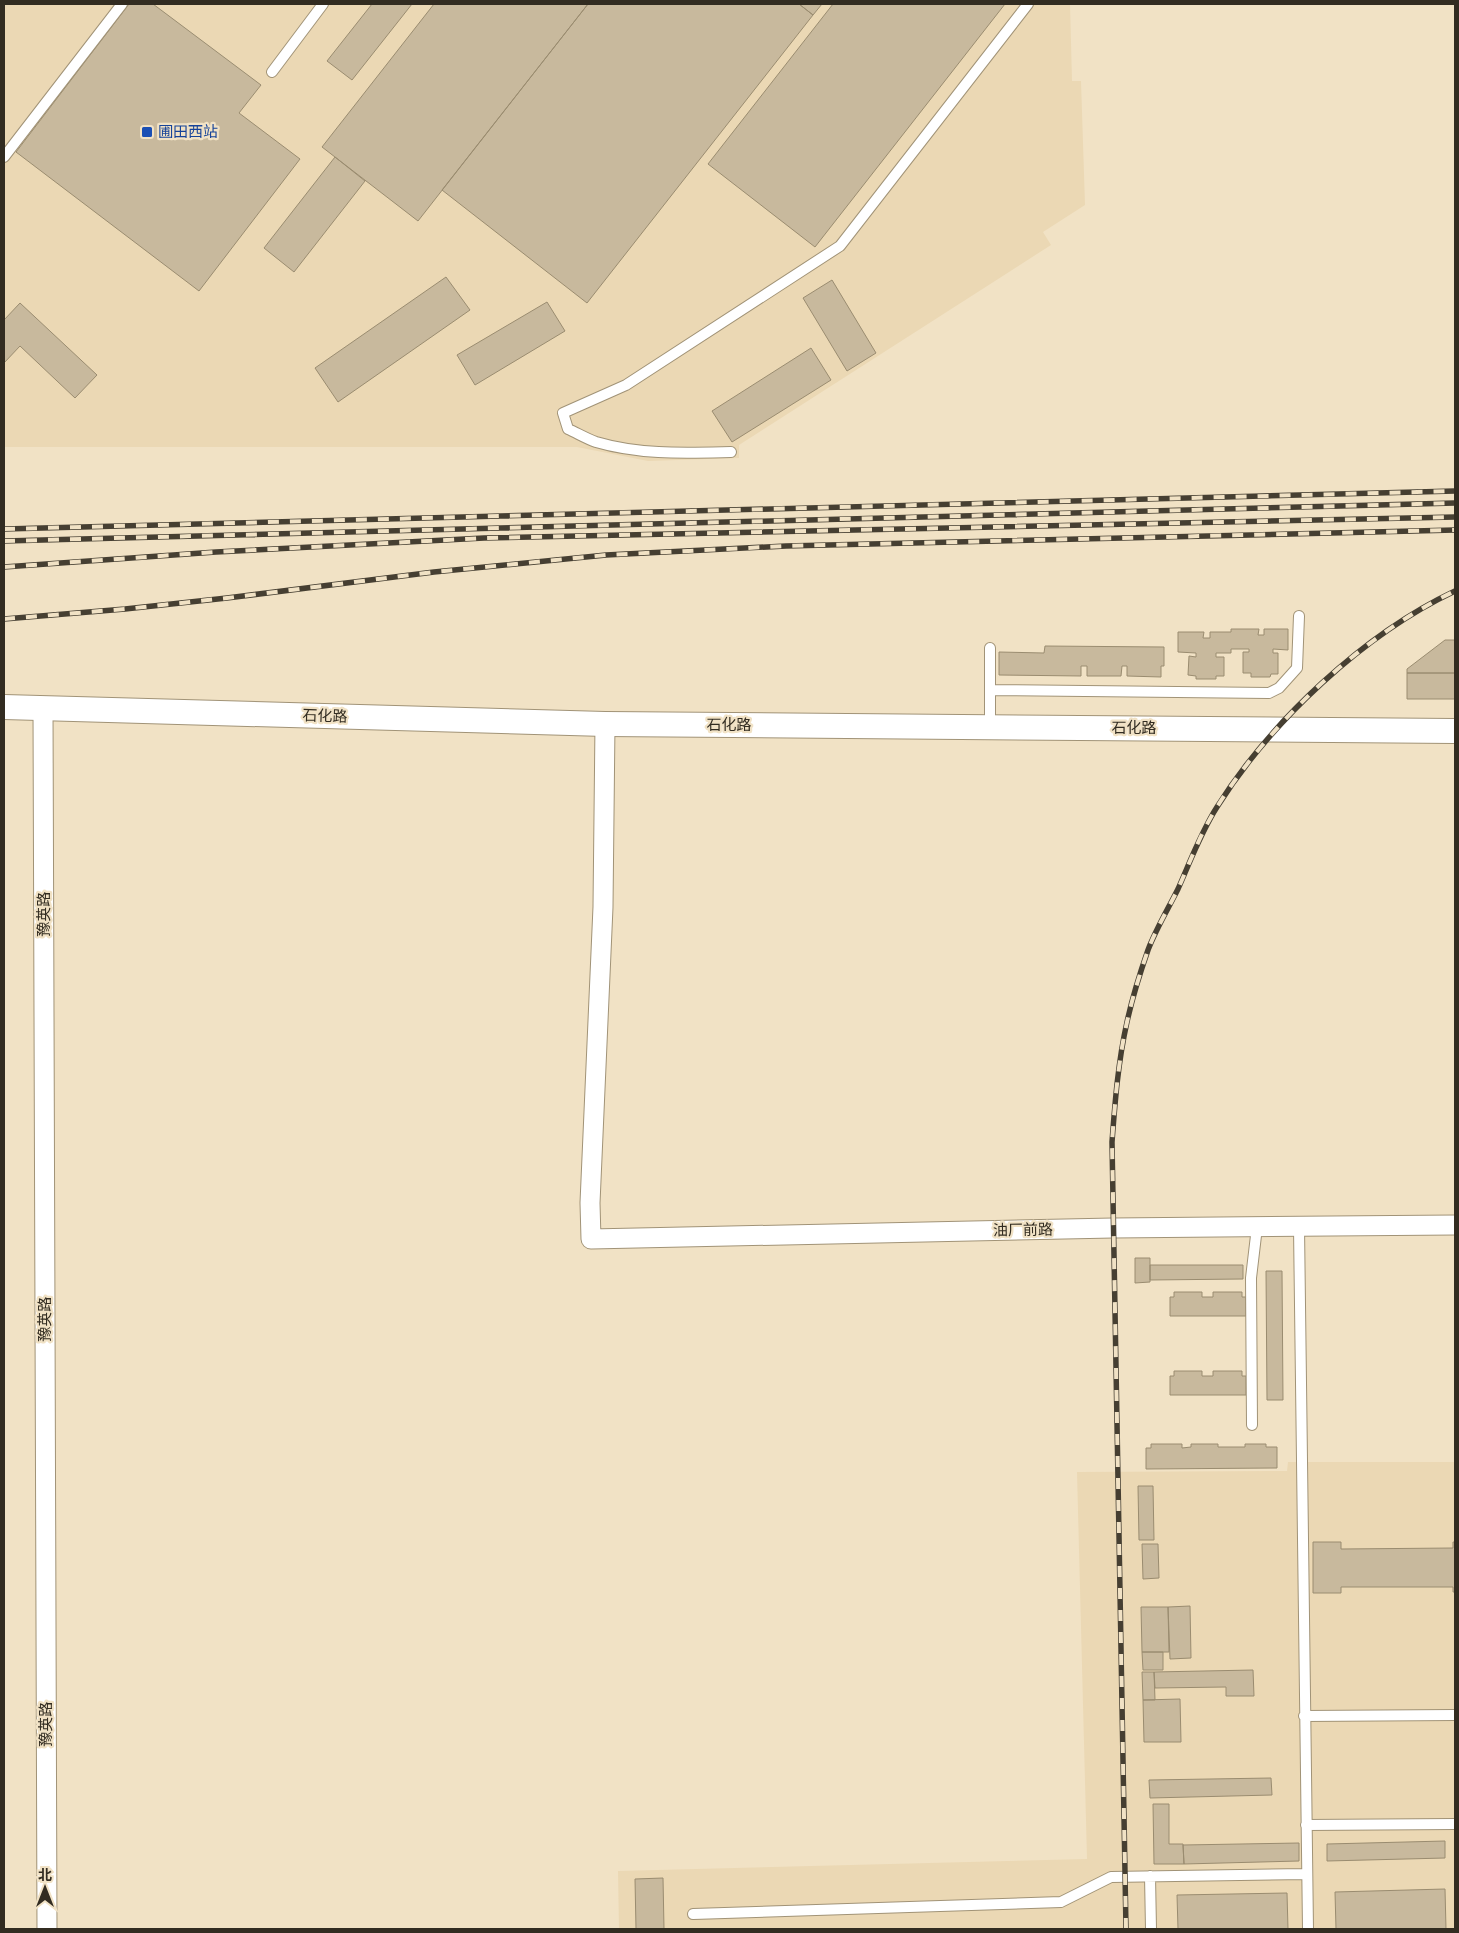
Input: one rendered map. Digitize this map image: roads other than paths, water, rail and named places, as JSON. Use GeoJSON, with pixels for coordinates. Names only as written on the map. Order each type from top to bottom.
{"type":"FeatureCollection","features":[{"type":"Feature","properties":{"kind":"street","name":"石化路"},"geometry":{"type":"LineString","coordinates":[[4,707],[605,724],[1455,731]]}},
{"type":"Feature","properties":{"kind":"street","name":"豫英路"},"geometry":{"type":"LineString","coordinates":[[43,708],[47,1929]]}},
{"type":"Feature","properties":{"kind":"street","name":"油厂前路"},"geometry":{"type":"LineString","coordinates":[[605,724],[603,907],[590,1203],[591,1239],[1113,1228],[1455,1225]]}},
{"type":"Feature","properties":{"kind":"lane"},"geometry":{"type":"LineString","coordinates":[[4,157],[122,4]]}},
{"type":"Feature","properties":{"kind":"lane"},"geometry":{"type":"LineString","coordinates":[[272,72],[323,4]]}},
{"type":"Feature","properties":{"kind":"lane"},"geometry":{"type":"LineString","coordinates":[[731,452],[675,454],[638,450],[595,442],[568,429],[563,413],[626,385],[840,246],[1028,4]]}},
{"type":"Feature","properties":{"kind":"lane"},"geometry":{"type":"LineString","coordinates":[[990,690],[1269,693],[1279,688],[1297,668],[1298,616]]}},
{"type":"Feature","properties":{"kind":"lane"},"geometry":{"type":"LineString","coordinates":[[990,648],[990,727]]}},
{"type":"Feature","properties":{"kind":"lane"},"geometry":{"type":"LineString","coordinates":[[1298,1226],[1308,1929]]}},
{"type":"Feature","properties":{"kind":"lane"},"geometry":{"type":"LineString","coordinates":[[1252,1425],[1252,1278],[1257,1227]]}},
{"type":"Feature","properties":{"kind":"lane"},"geometry":{"type":"LineString","coordinates":[[1304,1716],[1455,1715]]}},
{"type":"Feature","properties":{"kind":"lane"},"geometry":{"type":"LineString","coordinates":[[1306,1825],[1455,1824]]}},
{"type":"Feature","properties":{"kind":"lane"},"geometry":{"type":"LineString","coordinates":[[693,1914],[1061,1902],[1111,1876],[1306,1874]]}},
{"type":"Feature","properties":{"kind":"lane"},"geometry":{"type":"LineString","coordinates":[[1150,1876],[1151,1929]]}},
{"type":"Feature","properties":{"kind":"railway"},"geometry":{"type":"LineString","coordinates":[[4,529],[1455,491]]}},
{"type":"Feature","properties":{"kind":"railway"},"geometry":{"type":"LineString","coordinates":[[4,541],[1455,503]]}},
{"type":"Feature","properties":{"kind":"railway"},"geometry":{"type":"LineString","coordinates":[[4,567],[216,552],[484,538],[1455,517]]}},
{"type":"Feature","properties":{"kind":"railway"},"geometry":{"type":"LineString","coordinates":[[4,619],[125,609],[434,572],[606,555],[786,546],[1455,530]]}},
{"type":"Feature","properties":{"kind":"railway"},"geometry":{"type":"LineString","coordinates":[[1126,1929],[1112,1142],[1119,1067],[1129,1013],[1142,968],[1155,934],[1206,827],[1239,775],[1264,743],[1322,683],[1387,631],[1421,609],[1455,591]]}},
{"type":"Feature","properties":{"kind":"place","name":"圃田西站"},"geometry":{"type":"Point","coordinates":[147,132]}}]}
